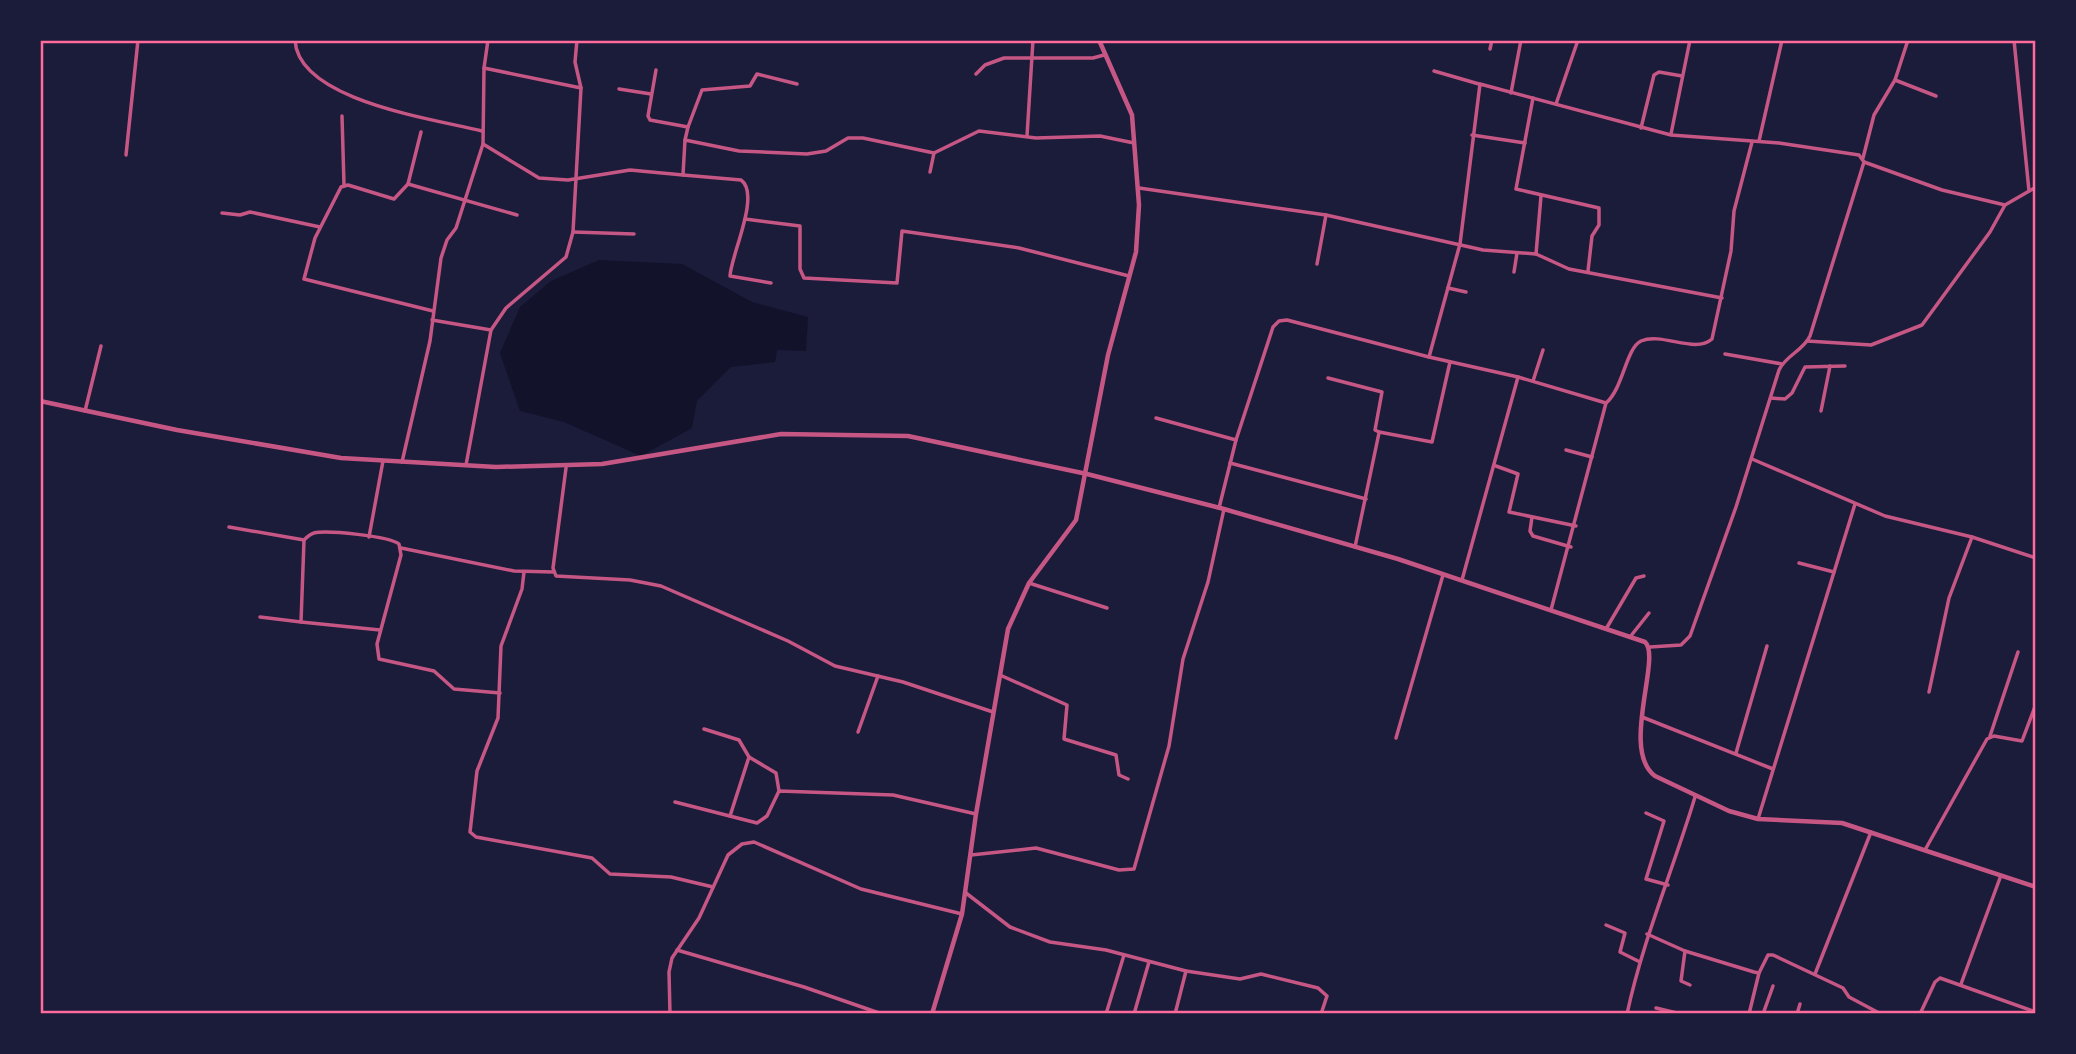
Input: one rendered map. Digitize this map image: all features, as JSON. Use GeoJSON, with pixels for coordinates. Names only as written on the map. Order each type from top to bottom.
{"type":"FeatureCollection","features":[{"type":"Feature","properties":{"kind":"street"},"geometry":{"type":"LineString","coordinates":[[126,155],[138,40]]}},
{"type":"Feature","properties":{"kind":"street"},"geometry":{"type":"LineString","coordinates":[[295,40],[296,52],[305,65],[351,98],[482,131]]}},
{"type":"Feature","properties":{"kind":"street"},"geometry":{"type":"LineString","coordinates":[[402,463],[422,381],[441,258],[447,240],[456,228],[483,144],[484,68],[488,40]]}},
{"type":"Feature","properties":{"kind":"street"},"geometry":{"type":"LineString","coordinates":[[466,465],[491,330],[506,308],[566,257],[573,232],[581,88],[575,62],[577,40]]}},
{"type":"Feature","properties":{"kind":"street"},"geometry":{"type":"LineString","coordinates":[[1027,136],[1032,40]]}},
{"type":"Feature","properties":{"kind":"street"},"geometry":{"type":"LineString","coordinates":[[932,1014],[962,914],[975,814],[1008,629],[1029,583],[1076,520],[1087,474],[1099,397],[1137,240],[1139,188],[1132,115],[1099,40]]}},
{"type":"Feature","properties":{"kind":"street"},"geometry":{"type":"LineString","coordinates":[[1490,49],[1492,40]]}},
{"type":"Feature","properties":{"kind":"street"},"geometry":{"type":"LineString","coordinates":[[1511,93],[1521,40]]}},
{"type":"Feature","properties":{"kind":"street"},"geometry":{"type":"LineString","coordinates":[[1556,104],[1578,40]]}},
{"type":"Feature","properties":{"kind":"street"},"geometry":{"type":"LineString","coordinates":[[1671,135],[1690,40]]}},
{"type":"Feature","properties":{"kind":"street"},"geometry":{"type":"LineString","coordinates":[[1759,141],[1782,40]]}},
{"type":"Feature","properties":{"kind":"street"},"geometry":{"type":"LineString","coordinates":[[1650,648],[1687,641],[1752,459],[1782,364],[1807,341],[1864,160],[1874,115],[1895,80],[1908,40]]}},
{"type":"Feature","properties":{"kind":"street"},"geometry":{"type":"LineString","coordinates":[[2014,40],[2029,191]]}},
{"type":"Feature","properties":{"kind":"street"},"geometry":{"type":"LineString","coordinates":[[976,74],[985,65],[996,60],[1031,57],[1063,60],[1104,55]]}},
{"type":"Feature","properties":{"kind":"street"},"geometry":{"type":"LineString","coordinates":[[484,68],[581,88]]}},
{"type":"Feature","properties":{"kind":"street"},"geometry":{"type":"LineString","coordinates":[[656,70],[647,111],[650,120],[688,127]]}},
{"type":"Feature","properties":{"kind":"street"},"geometry":{"type":"LineString","coordinates":[[1434,71],[1671,135],[1759,141],[1864,160],[1942,190],[2005,205]]}},
{"type":"Feature","properties":{"kind":"street"},"geometry":{"type":"LineString","coordinates":[[1641,128],[1654,75],[1659,72],[1682,76]]}},
{"type":"Feature","properties":{"kind":"street"},"geometry":{"type":"LineString","coordinates":[[683,175],[688,127],[702,90],[750,86],[757,75],[797,84]]}},
{"type":"Feature","properties":{"kind":"street"},"geometry":{"type":"LineString","coordinates":[[1895,80],[1936,96]]}},
{"type":"Feature","properties":{"kind":"street"},"geometry":{"type":"LineString","coordinates":[[1429,357],[1460,244],[1480,84]]}},
{"type":"Feature","properties":{"kind":"street"},"geometry":{"type":"LineString","coordinates":[[619,89],[651,94]]}},
{"type":"Feature","properties":{"kind":"street"},"geometry":{"type":"LineString","coordinates":[[1533,99],[1516,189],[1599,208],[1599,225],[1592,236],[1588,271]]}},
{"type":"Feature","properties":{"kind":"street"},"geometry":{"type":"LineString","coordinates":[[342,116],[344,185],[320,227],[304,279],[433,311]]}},
{"type":"Feature","properties":{"kind":"street"},"geometry":{"type":"LineString","coordinates":[[685,141],[739,151],[807,154],[826,151],[848,138],[863,138],[934,153],[979,131],[1027,136],[1100,136],[1134,143]]}},
{"type":"Feature","properties":{"kind":"street"},"geometry":{"type":"LineString","coordinates":[[344,185],[394,199],[408,184],[421,132]]}},
{"type":"Feature","properties":{"kind":"street"},"geometry":{"type":"LineString","coordinates":[[1472,135],[1526,143]]}},
{"type":"Feature","properties":{"kind":"street"},"geometry":{"type":"LineString","coordinates":[[1551,612],[1576,526],[1606,403],[1620,385],[1633,349],[1640,342],[1656,338],[1709,342],[1712,339],[1722,298],[1734,211],[1752,142]]}},
{"type":"Feature","properties":{"kind":"street"},"geometry":{"type":"LineString","coordinates":[[483,144],[530,175],[576,180],[630,170],[741,180],[749,189],[745,219],[730,276],[771,283]]}},
{"type":"Feature","properties":{"kind":"street"},"geometry":{"type":"LineString","coordinates":[[930,172],[934,153]]}},
{"type":"Feature","properties":{"kind":"street"},"geometry":{"type":"LineString","coordinates":[[408,184],[517,215]]}},
{"type":"Feature","properties":{"kind":"street"},"geometry":{"type":"LineString","coordinates":[[1807,341],[1833,345],[1871,345],[1922,325],[1967,265],[2005,205],[2036,187]]}},
{"type":"Feature","properties":{"kind":"street"},"geometry":{"type":"LineString","coordinates":[[1139,188],[1326,215],[1483,250],[1536,254],[1569,269],[1722,298]]}},
{"type":"Feature","properties":{"kind":"street"},"geometry":{"type":"LineString","coordinates":[[1536,254],[1541,196]]}},
{"type":"Feature","properties":{"kind":"street"},"geometry":{"type":"LineString","coordinates":[[222,213],[240,215],[253,212],[320,227]]}},
{"type":"Feature","properties":{"kind":"street"},"geometry":{"type":"LineString","coordinates":[[1317,264],[1326,215]]}},
{"type":"Feature","properties":{"kind":"street"},"geometry":{"type":"LineString","coordinates":[[745,219],[800,226],[800,260],[804,278],[897,283],[902,231],[1019,248],[1129,276]]}},
{"type":"Feature","properties":{"kind":"street"},"geometry":{"type":"LineString","coordinates":[[573,232],[634,234]]}},
{"type":"Feature","properties":{"kind":"street"},"geometry":{"type":"LineString","coordinates":[[1514,272],[1517,253]]}},
{"type":"Feature","properties":{"kind":"street"},"geometry":{"type":"LineString","coordinates":[[1448,288],[1466,292]]}},
{"type":"Feature","properties":{"kind":"street"},"geometry":{"type":"LineString","coordinates":[[432,320],[491,330]]}},
{"type":"Feature","properties":{"kind":"street"},"geometry":{"type":"LineString","coordinates":[[971,855],[1036,848],[1119,870],[1134,869],[1170,746],[1183,659],[1208,582],[1236,440],[1273,327],[1279,321],[1287,320],[1518,377],[1606,403]]}},
{"type":"Feature","properties":{"kind":"street"},"geometry":{"type":"LineString","coordinates":[[85,411],[101,346]]}},
{"type":"Feature","properties":{"kind":"street"},"geometry":{"type":"LineString","coordinates":[[1532,381],[1543,350]]}},
{"type":"Feature","properties":{"kind":"street"},"geometry":{"type":"LineString","coordinates":[[1725,354],[1782,364]]}},
{"type":"Feature","properties":{"kind":"street"},"geometry":{"type":"LineString","coordinates":[[1328,378],[1382,392],[1375,429],[1379,432],[1432,442],[1450,362]]}},
{"type":"Feature","properties":{"kind":"street"},"geometry":{"type":"LineString","coordinates":[[1821,411],[1830,366]]}},
{"type":"Feature","properties":{"kind":"street"},"geometry":{"type":"LineString","coordinates":[[1771,398],[1785,399],[1793,394],[1805,367],[1845,366]]}},
{"type":"Feature","properties":{"kind":"street"},"geometry":{"type":"LineString","coordinates":[[1462,580],[1496,466],[1518,377]]}},
{"type":"Feature","properties":{"kind":"street"},"geometry":{"type":"LineString","coordinates":[[40,401],[313,454],[402,463],[566,468],[615,463],[781,434],[894,434],[1087,474],[1222,508],[1355,547],[1645,642],[1650,648],[1642,716],[1642,750],[1648,771],[1695,797],[1758,819],[1829,821],[1871,832],[2036,887]]}},
{"type":"Feature","properties":{"kind":"street"},"geometry":{"type":"LineString","coordinates":[[1156,418],[1236,440]]}},
{"type":"Feature","properties":{"kind":"street"},"geometry":{"type":"LineString","coordinates":[[1355,547],[1379,432]]}},
{"type":"Feature","properties":{"kind":"street"},"geometry":{"type":"LineString","coordinates":[[1566,450],[1592,457]]}},
{"type":"Feature","properties":{"kind":"street"},"geometry":{"type":"LineString","coordinates":[[1752,459],[1855,504],[1907,523],[1972,537],[2036,558]]}},
{"type":"Feature","properties":{"kind":"street"},"geometry":{"type":"LineString","coordinates":[[369,537],[383,461]]}},
{"type":"Feature","properties":{"kind":"street"},"geometry":{"type":"LineString","coordinates":[[1230,463],[1366,499]]}},
{"type":"Feature","properties":{"kind":"street"},"geometry":{"type":"LineString","coordinates":[[1496,466],[1518,474],[1509,512],[1576,526]]}},
{"type":"Feature","properties":{"kind":"street"},"geometry":{"type":"LineString","coordinates":[[554,572],[566,468]]}},
{"type":"Feature","properties":{"kind":"street"},"geometry":{"type":"LineString","coordinates":[[1758,819],[1855,504]]}},
{"type":"Feature","properties":{"kind":"street"},"geometry":{"type":"LineString","coordinates":[[1532,517],[1530,531],[1533,537],[1570,547]]}},
{"type":"Feature","properties":{"kind":"street"},"geometry":{"type":"LineString","coordinates":[[229,527],[304,540]]}},
{"type":"Feature","properties":{"kind":"street"},"geometry":{"type":"LineString","coordinates":[[301,622],[304,540],[312,533],[369,537],[395,541],[401,548],[524,572],[554,572],[561,577],[630,580],[661,586],[788,641],[835,666],[878,676],[995,712]]}},
{"type":"Feature","properties":{"kind":"street"},"geometry":{"type":"LineString","coordinates":[[1929,692],[1949,598],[1972,537]]}},
{"type":"Feature","properties":{"kind":"street"},"geometry":{"type":"LineString","coordinates":[[401,548],[380,630],[376,652],[379,659],[423,666],[443,677],[454,689],[500,694]]}},
{"type":"Feature","properties":{"kind":"street"},"geometry":{"type":"LineString","coordinates":[[1799,563],[1834,572]]}},
{"type":"Feature","properties":{"kind":"street"},"geometry":{"type":"LineString","coordinates":[[524,572],[522,589],[501,646],[498,718],[477,771],[468,825],[472,835],[592,858],[610,874],[671,877],[713,887]]}},
{"type":"Feature","properties":{"kind":"street"},"geometry":{"type":"LineString","coordinates":[[1396,738],[1443,575]]}},
{"type":"Feature","properties":{"kind":"street"},"geometry":{"type":"LineString","coordinates":[[1606,629],[1636,578],[1644,576]]}},
{"type":"Feature","properties":{"kind":"street"},"geometry":{"type":"LineString","coordinates":[[1029,583],[1107,608]]}},
{"type":"Feature","properties":{"kind":"street"},"geometry":{"type":"LineString","coordinates":[[1630,637],[1648,613]]}},
{"type":"Feature","properties":{"kind":"street"},"geometry":{"type":"LineString","coordinates":[[260,617],[380,630]]}},
{"type":"Feature","properties":{"kind":"street"},"geometry":{"type":"LineString","coordinates":[[1736,753],[1767,646]]}},
{"type":"Feature","properties":{"kind":"street"},"geometry":{"type":"LineString","coordinates":[[1925,850],[1990,736],[2018,652]]}},
{"type":"Feature","properties":{"kind":"street"},"geometry":{"type":"LineString","coordinates":[[1000,675],[1067,705],[1064,740],[1116,754],[1119,775],[1128,779]]}},
{"type":"Feature","properties":{"kind":"street"},"geometry":{"type":"LineString","coordinates":[[858,732],[878,676]]}},
{"type":"Feature","properties":{"kind":"street"},"geometry":{"type":"LineString","coordinates":[[1990,736],[2022,741],[2036,704]]}},
{"type":"Feature","properties":{"kind":"street"},"geometry":{"type":"LineString","coordinates":[[1642,716],[1773,770]]}},
{"type":"Feature","properties":{"kind":"street"},"geometry":{"type":"LineString","coordinates":[[675,802],[757,823],[762,821],[779,791],[776,773],[749,757],[739,740],[704,730]]}},
{"type":"Feature","properties":{"kind":"street"},"geometry":{"type":"LineString","coordinates":[[730,816],[749,757]]}},
{"type":"Feature","properties":{"kind":"street"},"geometry":{"type":"LineString","coordinates":[[779,791],[893,795],[975,814]]}},
{"type":"Feature","properties":{"kind":"street"},"geometry":{"type":"LineString","coordinates":[[1627,1014],[1638,961],[1668,885],[1695,797]]}},
{"type":"Feature","properties":{"kind":"street"},"geometry":{"type":"LineString","coordinates":[[1646,813],[1664,821],[1646,879],[1668,885]]}},
{"type":"Feature","properties":{"kind":"street"},"geometry":{"type":"LineString","coordinates":[[1815,974],[1871,832]]}},
{"type":"Feature","properties":{"kind":"street"},"geometry":{"type":"LineString","coordinates":[[670,1014],[669,972],[677,950],[699,918],[728,855],[742,844],[754,842],[861,889],[962,914]]}},
{"type":"Feature","properties":{"kind":"street"},"geometry":{"type":"LineString","coordinates":[[1961,985],[1976,935],[2000,877]]}},
{"type":"Feature","properties":{"kind":"street"},"geometry":{"type":"LineString","coordinates":[[965,892],[1001,922],[1029,935],[1186,971],[1240,979],[1261,974],[1318,988],[1326,996],[1321,1014]]}},
{"type":"Feature","properties":{"kind":"street"},"geometry":{"type":"LineString","coordinates":[[1606,925],[1625,933],[1619,952],[1638,961]]}},
{"type":"Feature","properties":{"kind":"street"},"geometry":{"type":"LineString","coordinates":[[1647,934],[1685,951],[1759,972]]}},
{"type":"Feature","properties":{"kind":"street"},"geometry":{"type":"LineString","coordinates":[[677,950],[804,987],[882,1014]]}},
{"type":"Feature","properties":{"kind":"street"},"geometry":{"type":"LineString","coordinates":[[1685,951],[1680,976],[1681,981],[1690,985]]}},
{"type":"Feature","properties":{"kind":"street"},"geometry":{"type":"LineString","coordinates":[[1106,1014],[1124,955]]}},
{"type":"Feature","properties":{"kind":"street"},"geometry":{"type":"LineString","coordinates":[[1749,1014],[1759,972],[1768,955],[1815,974],[1881,1014]]}},
{"type":"Feature","properties":{"kind":"street"},"geometry":{"type":"LineString","coordinates":[[1134,1014],[1149,962]]}},
{"type":"Feature","properties":{"kind":"street"},"geometry":{"type":"LineString","coordinates":[[1175,1014],[1186,971]]}},
{"type":"Feature","properties":{"kind":"street"},"geometry":{"type":"LineString","coordinates":[[1920,1014],[1937,979],[1944,978],[2018,1011],[2036,1013]]}},
{"type":"Feature","properties":{"kind":"street"},"geometry":{"type":"LineString","coordinates":[[1763,1014],[1773,986]]}},
{"type":"Feature","properties":{"kind":"street"},"geometry":{"type":"LineString","coordinates":[[1797,1014],[1800,1004]]}},
{"type":"Feature","properties":{"kind":"street"},"geometry":{"type":"LineString","coordinates":[[1656,1008],[1681,1014]]}},
{"type":"Feature","properties":{"kind":"shaded area"},"geometry":{"type":"Polygon","coordinates":[[[599,260],[682,264],[752,302],[808,317],[806,351],[777,350],[775,362],[731,367],[697,401],[692,428],[641,456],[564,422],[520,411],[500,353],[520,307],[551,281],[599,260]]]}}]}
